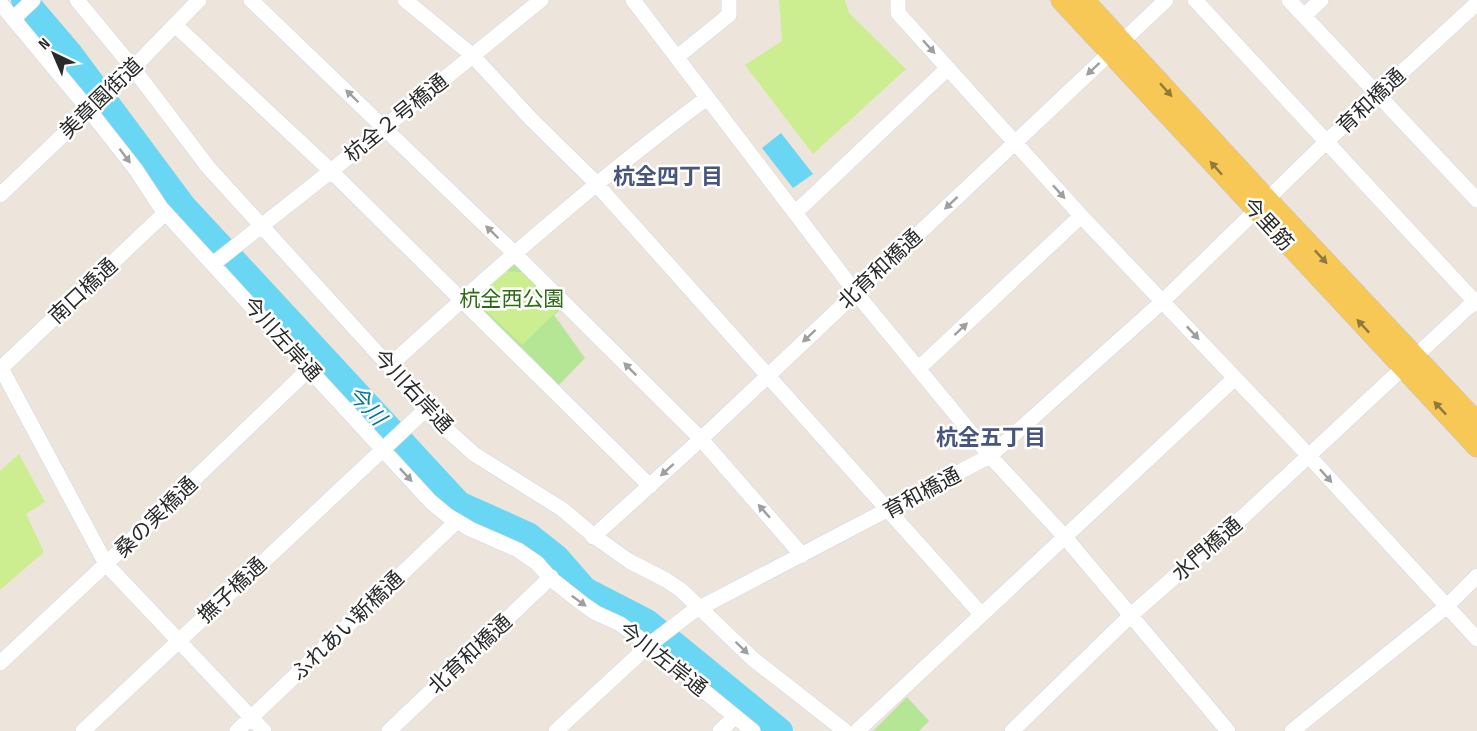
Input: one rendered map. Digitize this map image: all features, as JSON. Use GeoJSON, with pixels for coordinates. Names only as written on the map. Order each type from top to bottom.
{"type":"FeatureCollection","features":[{"type":"Feature","properties":{"kind":"main road","name":"今里筋"},"geometry":{"type":"LineString","coordinates":[[1060,0],[1116,47],[1409,362],[1477,447]]}},
{"type":"Feature","properties":{"kind":"main road","name":"今里筋"},"geometry":{"type":"LineString","coordinates":[[1084,0],[1116,47]]}},
{"type":"Feature","properties":{"kind":"main road","name":"今里筋"},"geometry":{"type":"LineString","coordinates":[[1409,362],[1477,422]]}},
{"type":"Feature","properties":{"kind":"street"},"geometry":{"type":"LineString","coordinates":[[5,15],[33,0]]}},
{"type":"Feature","properties":{"kind":"street","name":"今川右岸通"},"geometry":{"type":"LineString","coordinates":[[77,0],[255,230],[389,366],[425,410],[474,454],[562,509],[594,537],[629,561],[666,580],[696,610],[753,659],[845,731]]}},
{"type":"Feature","properties":{"kind":"street","name":"美章園街道"},"geometry":{"type":"LineString","coordinates":[[0,195],[130,71],[200,0]]}},
{"type":"Feature","properties":{"kind":"street"},"geometry":{"type":"LineString","coordinates":[[251,0],[514,253],[701,439],[802,555]]}},
{"type":"Feature","properties":{"kind":"street"},"geometry":{"type":"LineString","coordinates":[[405,0],[472,55],[531,119],[597,184],[981,614]]}},
{"type":"Feature","properties":{"kind":"street","name":"杭全２号橋通"},"geometry":{"type":"LineString","coordinates":[[218,261],[541,0]]}},
{"type":"Feature","properties":{"kind":"street"},"geometry":{"type":"LineString","coordinates":[[633,0],[856,293],[990,456],[1064,536],[1228,731]]}},
{"type":"Feature","properties":{"kind":"street"},"geometry":{"type":"LineString","coordinates":[[677,57],[729,15],[729,0]]}},
{"type":"Feature","properties":{"kind":"street"},"geometry":{"type":"LineString","coordinates":[[898,0],[898,13],[1014,143],[1477,639]]}},
{"type":"Feature","properties":{"kind":"street","name":"北育和橋通"},"geometry":{"type":"LineString","coordinates":[[594,537],[1166,0]]}},
{"type":"Feature","properties":{"kind":"street"},"geometry":{"type":"LineString","coordinates":[[1195,0],[1476,302]]}},
{"type":"Feature","properties":{"kind":"street"},"geometry":{"type":"LineString","coordinates":[[1289,0],[1477,200]]}},
{"type":"Feature","properties":{"kind":"street"},"geometry":{"type":"LineString","coordinates":[[1304,16],[1321,0]]}},
{"type":"Feature","properties":{"kind":"street","name":"育和橋通"},"geometry":{"type":"LineString","coordinates":[[651,643],[696,610],[990,456],[1162,301],[1327,141],[1477,3]]}},
{"type":"Feature","properties":{"kind":"street","name":"今川左岸通"},"geometry":{"type":"LineString","coordinates":[[5,15],[92,107],[165,213],[218,261],[309,369],[430,501],[448,516],[470,529],[518,550],[537,563],[596,613],[620,624],[651,643],[753,731]]}},
{"type":"Feature","properties":{"kind":"street"},"geometry":{"type":"LineString","coordinates":[[175,25],[331,171],[650,486]]}},
{"type":"Feature","properties":{"kind":"street"},"geometry":{"type":"LineString","coordinates":[[795,213],[948,68]]}},
{"type":"Feature","properties":{"kind":"street"},"geometry":{"type":"LineString","coordinates":[[389,366],[514,253],[644,145],[707,98]]}},
{"type":"Feature","properties":{"kind":"street","name":"南口橋通"},"geometry":{"type":"LineString","coordinates":[[0,368],[165,213]]}},
{"type":"Feature","properties":{"kind":"street"},"geometry":{"type":"LineString","coordinates":[[918,369],[1081,216]]}},
{"type":"Feature","properties":{"kind":"street","name":"水門橋通"},"geometry":{"type":"LineString","coordinates":[[1012,731],[1131,615],[1245,515],[1476,302]]}},
{"type":"Feature","properties":{"kind":"street"},"geometry":{"type":"LineString","coordinates":[[0,368],[106,564],[264,731]]}},
{"type":"Feature","properties":{"kind":"street","name":"桑の実橋通"},"geometry":{"type":"LineString","coordinates":[[0,663],[309,369]]}},
{"type":"Feature","properties":{"kind":"street"},"geometry":{"type":"LineString","coordinates":[[857,731],[1235,378]]}},
{"type":"Feature","properties":{"kind":"street","name":"撫子橋通"},"geometry":{"type":"LineString","coordinates":[[83,731],[425,410]]}},
{"type":"Feature","properties":{"kind":"street","name":"ふれあい新橋通"},"geometry":{"type":"LineString","coordinates":[[237,731],[457,520]]}},
{"type":"Feature","properties":{"kind":"street"},"geometry":{"type":"LineString","coordinates":[[1292,731],[1446,607],[1477,576]]}},
{"type":"Feature","properties":{"kind":"street","name":"北育和橋通"},"geometry":{"type":"LineString","coordinates":[[389,731],[551,577]]}},
{"type":"Feature","properties":{"kind":"street"},"geometry":{"type":"LineString","coordinates":[[556,731],[651,643]]}},
{"type":"Feature","properties":{"kind":"street"},"geometry":{"type":"LineString","coordinates":[[720,731],[735,717]]}},
{"type":"Feature","properties":{"kind":"green space"},"geometry":{"type":"Polygon","coordinates":[[[779,0],[845,0],[849,13],[906,69],[813,154],[745,65],[782,41],[779,0]]]}},
{"type":"Feature","properties":{"kind":"green space","name":"杭全西公園"},"geometry":{"type":"Polygon","coordinates":[[[508,265],[517,265],[560,310],[554,315],[585,358],[559,385],[475,302],[475,295],[508,265]]]}},
{"type":"Feature","properties":{"kind":"green space"},"geometry":{"type":"Polygon","coordinates":[[[504,271],[522,272],[558,310],[522,345],[482,307],[484,289],[504,271]]]}},
{"type":"Feature","properties":{"kind":"green space"},"geometry":{"type":"Polygon","coordinates":[[[19,454],[45,502],[26,514],[44,552],[0,590],[0,471],[19,454]]]}},
{"type":"Feature","properties":{"kind":"green space"},"geometry":{"type":"Polygon","coordinates":[[[907,697],[929,721],[919,731],[873,731],[907,697]]]}},
{"type":"Feature","properties":{"kind":"water"},"geometry":{"type":"Polygon","coordinates":[[[781,133],[813,174],[793,188],[762,148],[781,133]]]}},
{"type":"Feature","properties":{"kind":"waterway","name":"今川"},"geometry":{"type":"LineString","coordinates":[[24,0],[70,54],[183,206],[459,504],[528,535],[557,558],[585,590],[647,622],[780,731]]}},
{"type":"Feature","properties":{"kind":"district","name":"杭全四丁目"},"geometry":{"type":"Point","coordinates":[668,176]}},
{"type":"Feature","properties":{"kind":"district","name":"杭全五丁目"},"geometry":{"type":"Point","coordinates":[991,437]}}]}
